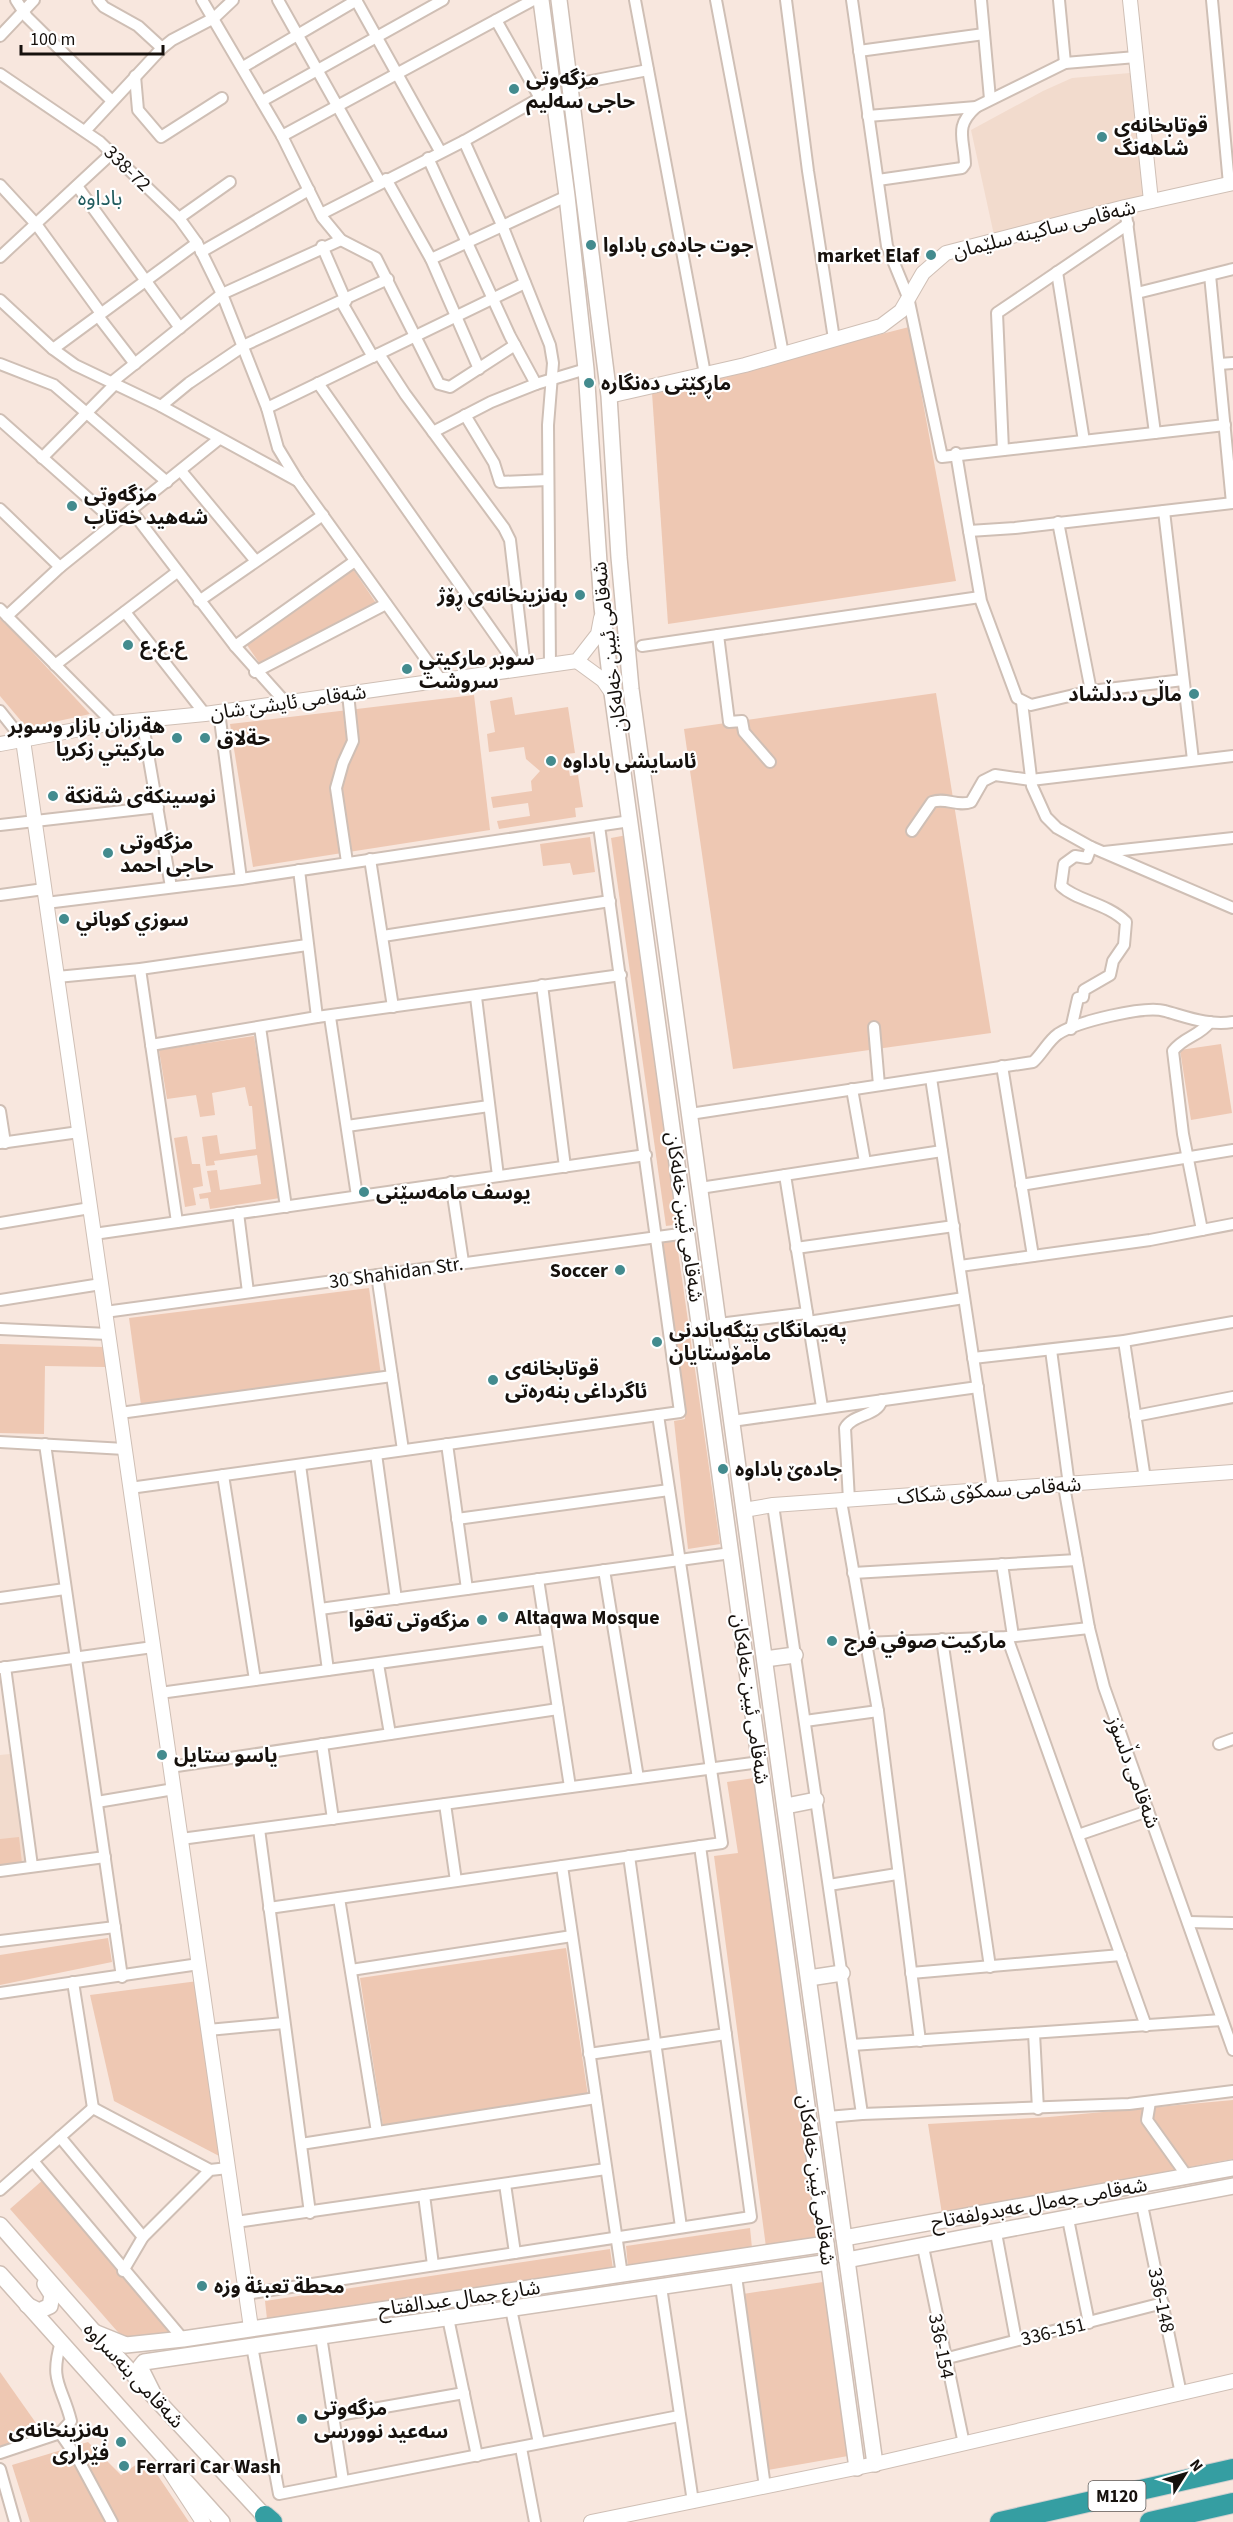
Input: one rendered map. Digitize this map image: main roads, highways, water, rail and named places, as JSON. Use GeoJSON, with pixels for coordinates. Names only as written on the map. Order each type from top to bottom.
{"type":"FeatureCollection","features":[{"type":"Feature","properties":{"kind":"highway","name":"M120"},"geometry":{"type":"LineString","coordinates":[[998,2522],[1233,2469]]}},
{"type":"Feature","properties":{"kind":"highway","name":"M120"},"geometry":{"type":"LineString","coordinates":[[1150,2522],[1233,2503]]}},
{"type":"Feature","properties":{"kind":"main road","name":"شەقامی ئیبن خەلەکان"},"geometry":{"type":"LineString","coordinates":[[541,0],[567,196],[586,369],[602,607],[612,693],[857,2468]]}},
{"type":"Feature","properties":{"kind":"main road","name":"شەقامی ئیبن خەلەکان"},"geometry":{"type":"LineString","coordinates":[[559,0],[609,396],[619,557],[635,723],[875,2464]]}},
{"type":"Feature","properties":{"kind":"main road"},"geometry":{"type":"LineString","coordinates":[[544,18],[561,19]]}},
{"type":"Feature","properties":{"kind":"main road"},"geometry":{"type":"LineString","coordinates":[[598,556],[619,557]]}},
{"type":"Feature","properties":{"kind":"main road"},"geometry":{"type":"LineString","coordinates":[[617,726],[635,723]]}},
{"type":"Feature","properties":{"kind":"main road"},"geometry":{"type":"LineString","coordinates":[[703,1350],[713,1351],[722,1347]]}},
{"type":"Feature","properties":{"kind":"main road"},"geometry":{"type":"LineString","coordinates":[[707,1375],[716,1371],[726,1372]]}},
{"type":"Feature","properties":{"kind":"main road"},"geometry":{"type":"LineString","coordinates":[[765,1659],[795,1655]]}},
{"type":"Feature","properties":{"kind":"main road"},"geometry":{"type":"LineString","coordinates":[[786,1806],[816,1800]]}},
{"type":"Feature","properties":{"kind":"main road"},"geometry":{"type":"LineString","coordinates":[[776,1875],[795,1874]]}},
{"type":"Feature","properties":{"kind":"main road"},"geometry":{"type":"LineString","coordinates":[[809,1978],[842,1973]]}},
{"type":"Feature","properties":{"kind":"main road","name":"شەقامی جەمال عەبدولفەتاح"},"geometry":{"type":"LineString","coordinates":[[844,2238],[1233,2168]]}},
{"type":"Feature","properties":{"kind":"main road","name":"شەقامی جەمال عەبدولفەتاح"},"geometry":{"type":"LineString","coordinates":[[847,2260],[1233,2186]]}},
{"type":"Feature","properties":{"kind":"main road","name":"شەقامی بنەسراوە"},"geometry":{"type":"LineString","coordinates":[[0,2225],[94,2332],[272,2521]]}},
{"type":"Feature","properties":{"kind":"main road","name":"شارع جمال عبدالفتاح"},"geometry":{"type":"LineString","coordinates":[[94,2332],[117,2343],[136,2344],[183,2339],[826,2244]]}},
{"type":"Feature","properties":{"kind":"main road"},"geometry":{"type":"LineString","coordinates":[[20,2249],[52,2298],[50,2306],[44,2310],[36,2311],[27,2305]]}},
{"type":"Feature","properties":{"kind":"main road","name":"شارع جمال عبدالفتاح"},"geometry":{"type":"LineString","coordinates":[[142,2363],[829,2262]]}},
{"type":"Feature","properties":{"kind":"main road","name":"شەقامی بنەسراوە"},"geometry":{"type":"LineString","coordinates":[[0,2274],[222,2522]]}},
{"type":"Feature","properties":{"kind":"main road"},"geometry":{"type":"LineString","coordinates":[[473,2296],[476,2314]]}},
{"type":"Feature","properties":{"kind":"main road"},"geometry":{"type":"LineString","coordinates":[[136,2344],[134,2354],[142,2363],[140,2373],[155,2397]]}},
{"type":"Feature","properties":{"kind":"place","name":"مزگەوتی حاجی سەلیم"},"geometry":{"type":"Point","coordinates":[514,89]}},
{"type":"Feature","properties":{"kind":"place","name":"قوتابخانەى شاهەنگ"},"geometry":{"type":"Point","coordinates":[1102,137]}},
{"type":"Feature","properties":{"kind":"place","name":"جوت جادەی باداوا"},"geometry":{"type":"Point","coordinates":[591,245]}},
{"type":"Feature","properties":{"kind":"place","name":"market Elaf"},"geometry":{"type":"Point","coordinates":[931,255]}},
{"type":"Feature","properties":{"kind":"place","name":"ماڕكێتی دەنگارە"},"geometry":{"type":"Point","coordinates":[589,383]}},
{"type":"Feature","properties":{"kind":"place","name":"مزگەوتی شەهید خەتاب"},"geometry":{"type":"Point","coordinates":[72,506]}},
{"type":"Feature","properties":{"kind":"place","name":"بەنزینخانەی ڕۆژ"},"geometry":{"type":"Point","coordinates":[580,595]}},
{"type":"Feature","properties":{"kind":"place","name":"ع.ع.ع"},"geometry":{"type":"Point","coordinates":[128,645]}},
{"type":"Feature","properties":{"kind":"place","name":"سوبر ماركيتي سروشت"},"geometry":{"type":"Point","coordinates":[407,669]}},
{"type":"Feature","properties":{"kind":"place","name":"ماڵی د.دڵشاد"},"geometry":{"type":"Point","coordinates":[1194,694]}},
{"type":"Feature","properties":{"kind":"place","name":"هةرزان بازار وسوبر ماركيتي زكريا"},"geometry":{"type":"Point","coordinates":[177,738]}},
{"type":"Feature","properties":{"kind":"place","name":"حةلاق"},"geometry":{"type":"Point","coordinates":[205,738]}},
{"type":"Feature","properties":{"kind":"place","name":"ئاسايشى باداوه"},"geometry":{"type":"Point","coordinates":[551,761]}},
{"type":"Feature","properties":{"kind":"place","name":"نوسينكةى شةنكة"},"geometry":{"type":"Point","coordinates":[53,796]}},
{"type":"Feature","properties":{"kind":"place","name":"مزگەوتی حاجی احمد"},"geometry":{"type":"Point","coordinates":[108,853]}},
{"type":"Feature","properties":{"kind":"place","name":"سوزي كوباني"},"geometry":{"type":"Point","coordinates":[64,919]}},
{"type":"Feature","properties":{"kind":"place","name":"یوسف مامەسێنی"},"geometry":{"type":"Point","coordinates":[364,1192]}},
{"type":"Feature","properties":{"kind":"place","name":"Soccer"},"geometry":{"type":"Point","coordinates":[620,1270]}},
{"type":"Feature","properties":{"kind":"place","name":"پەیمانگای پێگەیاندنی مامۆستایان"},"geometry":{"type":"Point","coordinates":[657,1342]}},
{"type":"Feature","properties":{"kind":"place","name":"قوتابخانەی ئاگرداغی بنەرەتی"},"geometry":{"type":"Point","coordinates":[493,1380]}},
{"type":"Feature","properties":{"kind":"place","name":"جادەێ باداوە"},"geometry":{"type":"Point","coordinates":[723,1469]}},
{"type":"Feature","properties":{"kind":"place","name":"Altaqwa Mosque"},"geometry":{"type":"Point","coordinates":[503,1617]}},
{"type":"Feature","properties":{"kind":"place","name":"مزگەوتی تەقوا"},"geometry":{"type":"Point","coordinates":[482,1620]}},
{"type":"Feature","properties":{"kind":"place","name":"ماركيت صوفي فرج"},"geometry":{"type":"Point","coordinates":[832,1641]}},
{"type":"Feature","properties":{"kind":"place","name":"ياسو ستايل"},"geometry":{"type":"Point","coordinates":[162,1755]}},
{"type":"Feature","properties":{"kind":"place","name":"محطة تعبئة وزه"},"geometry":{"type":"Point","coordinates":[202,2286]}},
{"type":"Feature","properties":{"kind":"place","name":"مزگەوتی سەعید نوورسی"},"geometry":{"type":"Point","coordinates":[302,2419]}},
{"type":"Feature","properties":{"kind":"place","name":"بەنزینخانەی فێراری"},"geometry":{"type":"Point","coordinates":[121,2442]}},
{"type":"Feature","properties":{"kind":"place","name":"Ferrari Car Wash"},"geometry":{"type":"Point","coordinates":[124,2466]}},
{"type":"Feature","properties":{"kind":"district","name":"باداوە"},"geometry":{"type":"Point","coordinates":[100,198]}}]}
